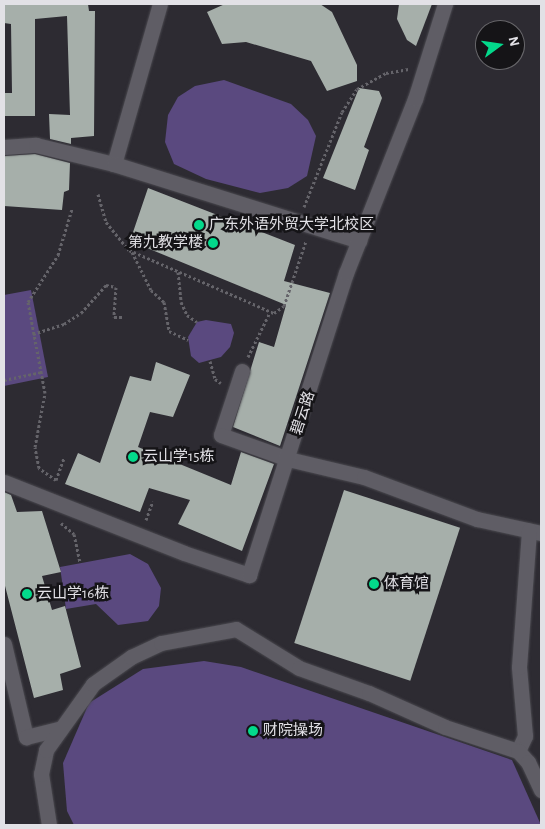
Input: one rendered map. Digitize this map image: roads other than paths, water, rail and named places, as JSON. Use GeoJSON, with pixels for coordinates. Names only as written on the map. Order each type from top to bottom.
{"type":"FeatureCollection","features":[{"type":"Feature","properties":{"kind":"lane"},"geometry":{"type":"LineString","coordinates":[[114,164],[160,4]]}},
{"type":"Feature","properties":{"kind":"lane","name":"碧云路"},"geometry":{"type":"LineString","coordinates":[[4,482],[249,575],[288,459],[346,273],[360,241],[445,4]]}},
{"type":"Feature","properties":{"kind":"lane"},"geometry":{"type":"LineString","coordinates":[[4,147],[36,145],[114,164],[360,241]]}},
{"type":"Feature","properties":{"kind":"lane"},"geometry":{"type":"LineString","coordinates":[[242,371],[221,435],[288,459],[364,477],[477,518],[535,532],[520,667],[525,736],[518,751]]}},
{"type":"Feature","properties":{"kind":"lane"},"geometry":{"type":"LineString","coordinates":[[49,825],[40,774],[46,750],[59,729],[93,684],[131,657],[161,643],[236,629],[299,668],[369,693],[445,727],[518,751],[528,762],[541,790]]}},
{"type":"Feature","properties":{"kind":"lane"},"geometry":{"type":"LineString","coordinates":[[4,644],[7,668],[26,737],[59,729]]}},
{"type":"Feature","properties":{"kind":"place","name":"广东外语外贸大学北校区"},"geometry":{"type":"Point","coordinates":[199,225]}},
{"type":"Feature","properties":{"kind":"place","name":"第九教学楼"},"geometry":{"type":"Point","coordinates":[213,243]}},
{"type":"Feature","properties":{"kind":"place","name":"云山学15栋"},"geometry":{"type":"Point","coordinates":[133,457]}},
{"type":"Feature","properties":{"kind":"place","name":"体育馆"},"geometry":{"type":"Point","coordinates":[374,584]}},
{"type":"Feature","properties":{"kind":"place","name":"云山学16栋"},"geometry":{"type":"Point","coordinates":[27,594]}},
{"type":"Feature","properties":{"kind":"place","name":"财院操场"},"geometry":{"type":"Point","coordinates":[253,731]}}]}
